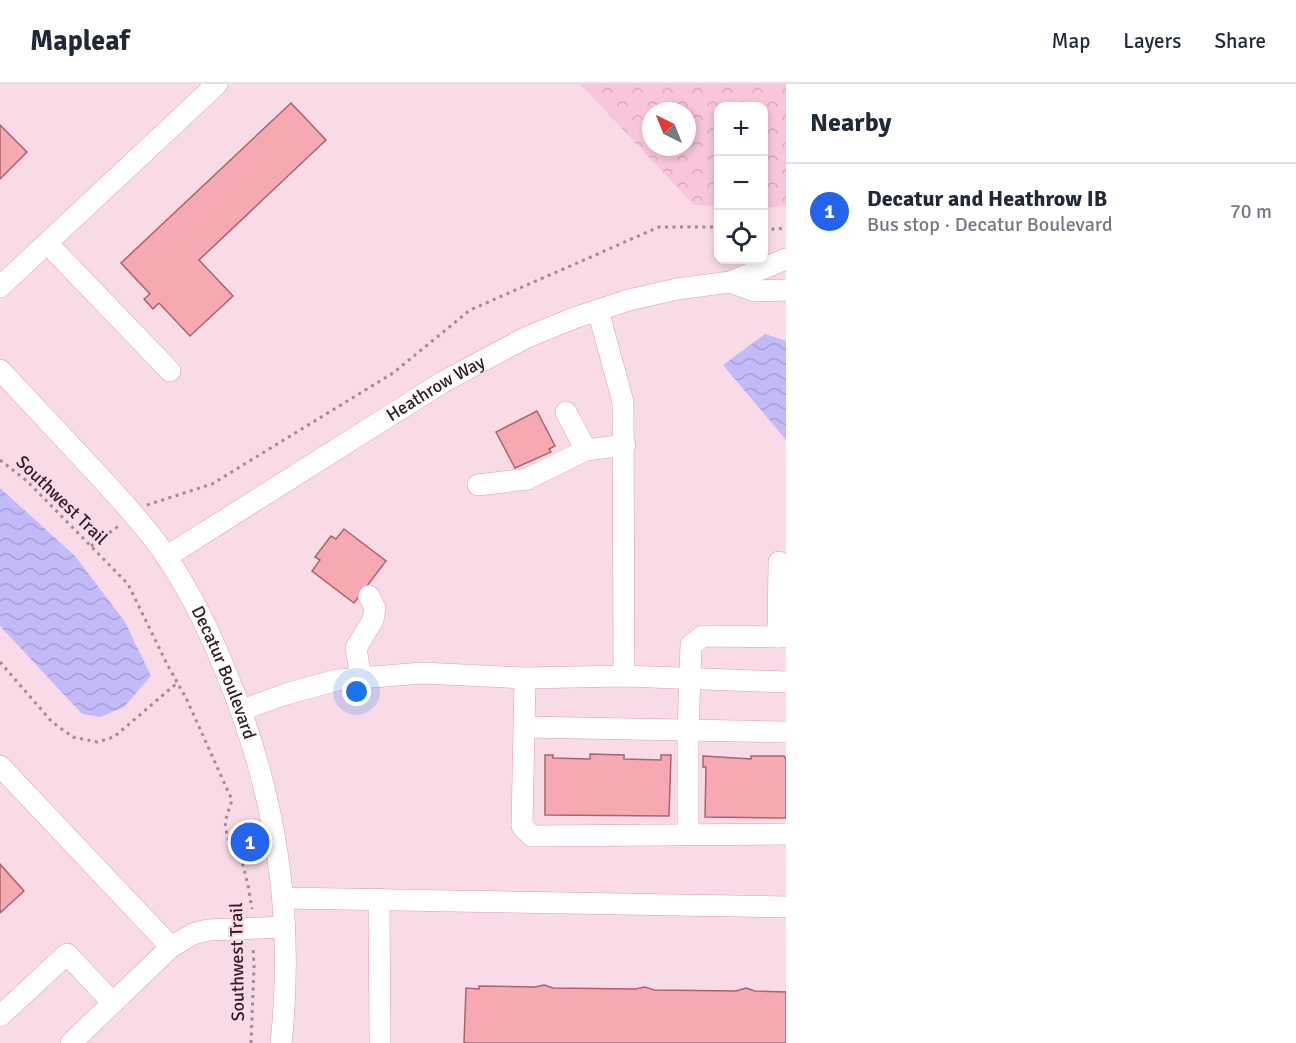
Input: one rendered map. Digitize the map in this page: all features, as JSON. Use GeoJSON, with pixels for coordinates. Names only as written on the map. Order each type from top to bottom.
{"type":"FeatureCollection","features":[{"type":"Feature","properties":{"kind":"street"},"geometry":{"type":"LineString","coordinates":[[0,287],[217,84]]}},
{"type":"Feature","properties":{"kind":"street"},"geometry":{"type":"LineString","coordinates":[[47,243],[170,371]]}},
{"type":"Feature","properties":{"kind":"street","name":"Heathrow Way"},"geometry":{"type":"LineString","coordinates":[[166,557],[465,369],[525,338],[598,310],[667,291],[730,282],[786,259]]}},
{"type":"Feature","properties":{"kind":"street","name":"Heathrow Way"},"geometry":{"type":"LineString","coordinates":[[730,282],[754,291],[786,290]]}},
{"type":"Feature","properties":{"kind":"street"},"geometry":{"type":"LineString","coordinates":[[598,310],[623,402],[625,445],[624,676]]}},
{"type":"Feature","properties":{"kind":"street","name":"Decatur Boulevard"},"geometry":{"type":"LineString","coordinates":[[0,370],[128,507],[166,557],[202,618],[242,710],[269,804],[283,898],[286,974],[281,1043]]}},
{"type":"Feature","properties":{"kind":"street"},"geometry":{"type":"LineString","coordinates":[[566,412],[586,450]]}},
{"type":"Feature","properties":{"kind":"street"},"geometry":{"type":"LineString","coordinates":[[478,485],[527,479],[586,450],[625,445]]}},
{"type":"Feature","properties":{"kind":"street"},"geometry":{"type":"LineString","coordinates":[[688,834],[691,645],[703,636],[782,637],[779,562]]}},
{"type":"Feature","properties":{"kind":"street"},"geometry":{"type":"LineString","coordinates":[[361,678],[356,648],[373,620],[375,608],[369,596]]}},
{"type":"Feature","properties":{"kind":"street"},"geometry":{"type":"LineString","coordinates":[[242,710],[286,694],[337,680],[422,673],[525,678],[624,676],[786,682]]}},
{"type":"Feature","properties":{"kind":"street"},"geometry":{"type":"LineString","coordinates":[[525,678],[522,826],[532,836],[786,834]]}},
{"type":"Feature","properties":{"kind":"street"},"geometry":{"type":"LineString","coordinates":[[525,727],[786,732]]}},
{"type":"Feature","properties":{"kind":"street"},"geometry":{"type":"LineString","coordinates":[[0,766],[171,947]]}},
{"type":"Feature","properties":{"kind":"street"},"geometry":{"type":"LineString","coordinates":[[283,898],[786,907]]}},
{"type":"Feature","properties":{"kind":"street"},"geometry":{"type":"LineString","coordinates":[[379,899],[380,1043]]}},
{"type":"Feature","properties":{"kind":"street"},"geometry":{"type":"LineString","coordinates":[[71,1043],[171,947],[193,934],[208,930],[285,927]]}},
{"type":"Feature","properties":{"kind":"street"},"geometry":{"type":"LineString","coordinates":[[0,1016],[67,954],[113,1003]]}},
{"type":"Feature","properties":{"kind":"path"},"geometry":{"type":"LineString","coordinates":[[146,506],[151,502],[212,484],[393,373],[470,310],[659,227],[714,227]]}},
{"type":"Feature","properties":{"kind":"path"},"geometry":{"type":"LineString","coordinates":[[768,230],[786,228]]}},
{"type":"Feature","properties":{"kind":"path","name":"Southwest Trail"},"geometry":{"type":"LineString","coordinates":[[0,460],[27,481],[128,584],[232,800],[225,822],[227,837],[241,858],[248,885],[252,928],[254,967],[251,1043]]}},
{"type":"Feature","properties":{"kind":"path"},"geometry":{"type":"LineString","coordinates":[[91,546],[106,535]]}},
{"type":"Feature","properties":{"kind":"path"},"geometry":{"type":"LineString","coordinates":[[0,662],[52,722],[73,737],[97,742],[114,737],[177,683]]}},
{"type":"Feature","properties":{"kind":"green space"},"geometry":{"type":"Polygon","coordinates":[[[580,84],[786,84],[786,206],[768,208],[768,102],[714,102],[714,206],[694,205],[648,156],[696,156],[696,102],[642,102],[642,150],[580,84]]]}},
{"type":"Feature","properties":{"kind":"water"},"geometry":{"type":"Polygon","coordinates":[[[765,334],[786,341],[786,440],[723,365],[765,334]]]}},
{"type":"Feature","properties":{"kind":"water"},"geometry":{"type":"Polygon","coordinates":[[[0,488],[75,556],[125,622],[151,676],[124,707],[100,717],[82,714],[0,626],[0,488]]]}},
{"type":"Feature","properties":{"kind":"building"},"geometry":{"type":"Polygon","coordinates":[[[291,103],[326,140],[199,260],[233,296],[190,336],[159,303],[153,309],[144,299],[150,294],[121,263],[291,103]]]}},
{"type":"Feature","properties":{"kind":"building"},"geometry":{"type":"Polygon","coordinates":[[[0,125],[27,152],[0,179],[0,125]]]}},
{"type":"Feature","properties":{"kind":"building"},"geometry":{"type":"Polygon","coordinates":[[[537,411],[555,446],[549,449],[551,452],[515,468],[496,432],[537,411]]]}},
{"type":"Feature","properties":{"kind":"building"},"geometry":{"type":"Polygon","coordinates":[[[344,529],[386,561],[354,603],[312,571],[320,560],[315,557],[331,536],[336,539],[344,529]]]}},
{"type":"Feature","properties":{"kind":"building"},"geometry":{"type":"Polygon","coordinates":[[[590,754],[624,755],[624,759],[661,760],[661,755],[671,755],[669,816],[545,815],[545,755],[553,755],[553,758],[590,759],[590,754]]]}},
{"type":"Feature","properties":{"kind":"building"},"geometry":{"type":"Polygon","coordinates":[[[703,756],[751,759],[751,756],[784,756],[786,759],[786,818],[705,817],[706,767],[703,767],[703,756]]]}},
{"type":"Feature","properties":{"kind":"building"},"geometry":{"type":"Polygon","coordinates":[[[0,864],[24,891],[0,913],[0,864]]]}},
{"type":"Feature","properties":{"kind":"building"},"geometry":{"type":"Polygon","coordinates":[[[544,985],[553,988],[635,989],[645,987],[654,990],[736,991],[746,988],[755,991],[786,992],[786,1043],[464,1043],[466,988],[544,985]]]}},
{"type":"Feature","properties":{"kind":"place","name":"Decatur and Heathrow IB"},"geometry":{"type":"Point","coordinates":[250,842]}}]}
